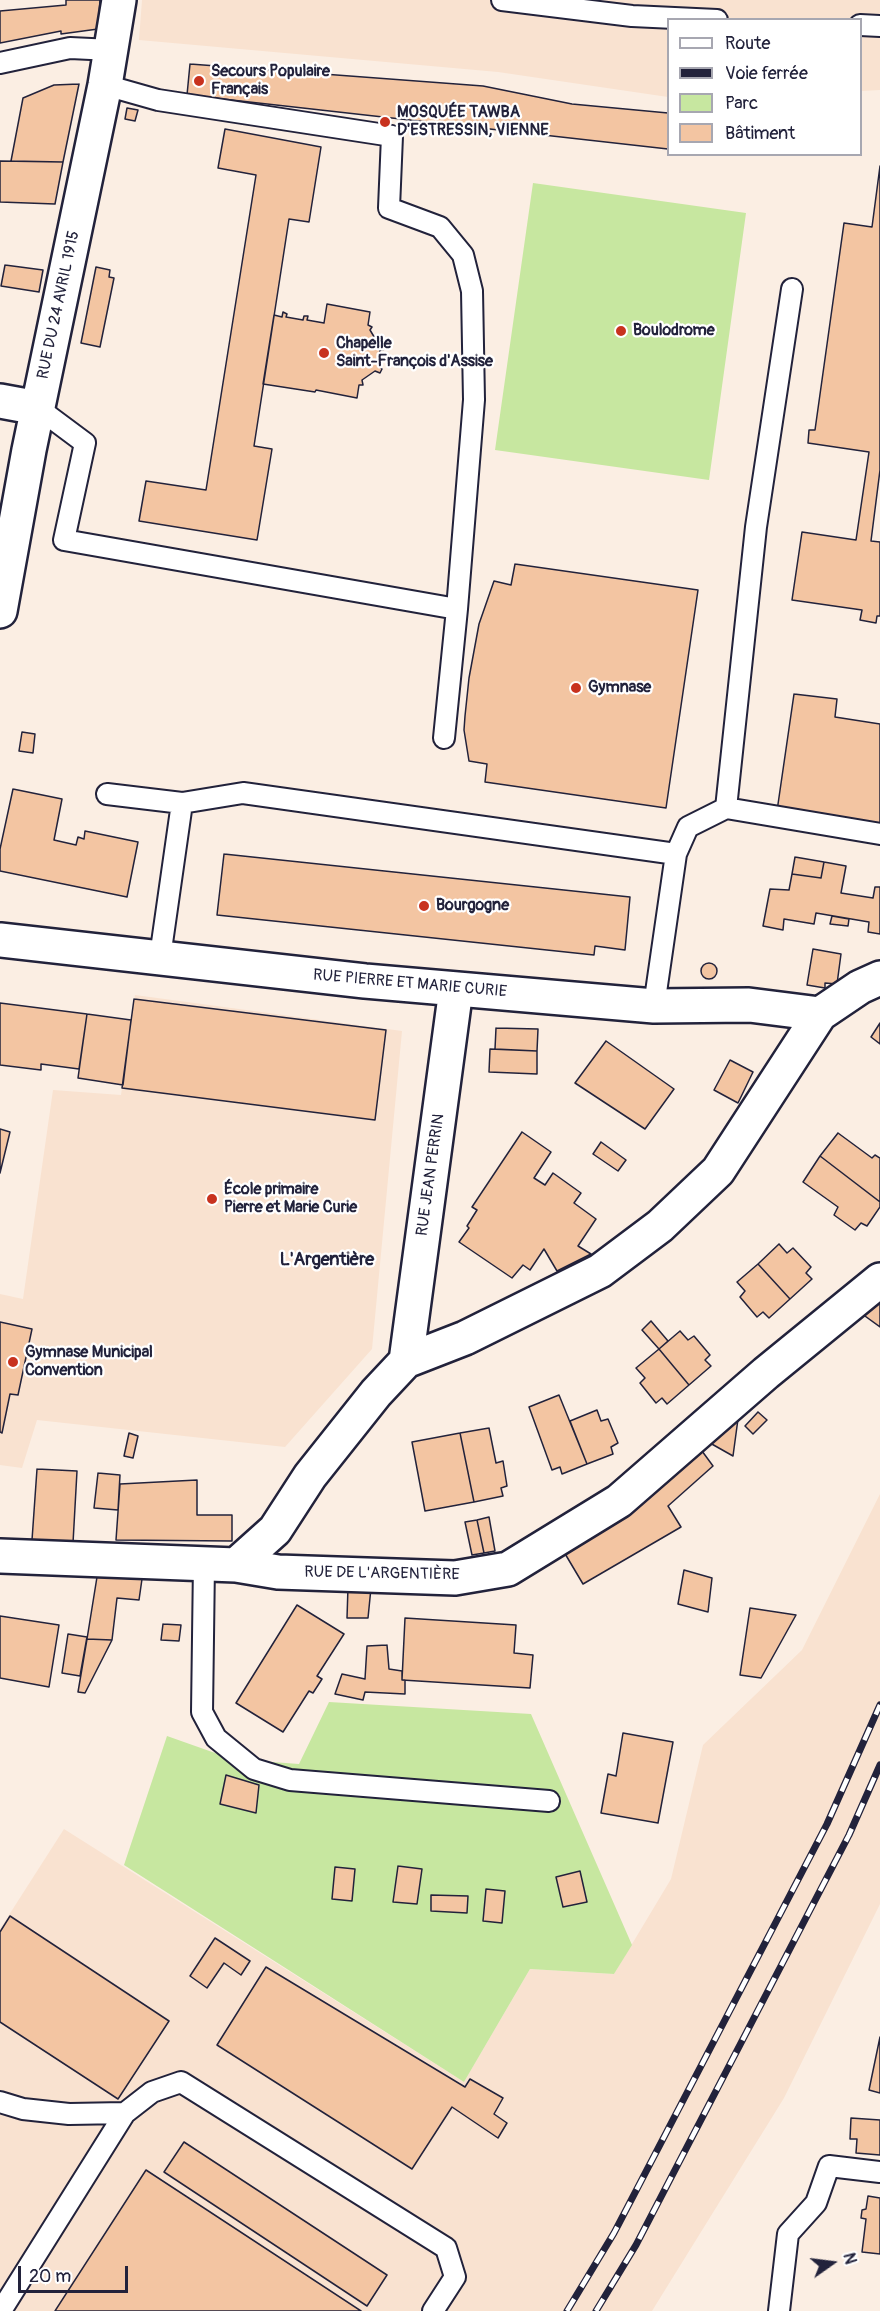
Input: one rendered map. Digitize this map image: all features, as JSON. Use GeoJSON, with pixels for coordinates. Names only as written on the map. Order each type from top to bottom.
{"type":"FeatureCollection","features":[{"type":"Feature","properties":{"kind":"street","name":"RUE DU 24 AVRIL 1915"},"geometry":{"type":"LineString","coordinates":[[0,611],[38,408],[112,50],[119,0]]}},
{"type":"Feature","properties":{"kind":"street"},"geometry":{"type":"LineString","coordinates":[[0,401],[38,408]]}},
{"type":"Feature","properties":{"kind":"street","name":"RUE PIERRE ET MARIE CURIE"},"geometry":{"type":"LineString","coordinates":[[0,940],[365,981],[654,1006],[749,1005],[820,1014]]}},
{"type":"Feature","properties":{"kind":"street"},"geometry":{"type":"LineString","coordinates":[[236,1565],[275,1530],[310,1476],[376,1393],[406,1361],[465,1338],[600,1271],[660,1226],[718,1171],[820,1014],[860,987],[880,978]]}},
{"type":"Feature","properties":{"kind":"street","name":"RUE JEAN PERRIN"},"geometry":{"type":"LineString","coordinates":[[406,1361],[456,989]]}},
{"type":"Feature","properties":{"kind":"street","name":"RUE DE L'ARGENTIÈRE"},"geometry":{"type":"LineString","coordinates":[[0,1556],[204,1563],[236,1565],[278,1572],[455,1578],[508,1569],[619,1501],[766,1373],[880,1280]]}},
{"type":"Feature","properties":{"kind":"lane"},"geometry":{"type":"LineString","coordinates":[[502,0],[632,16],[674,18]]}},
{"type":"Feature","properties":{"kind":"lane"},"geometry":{"type":"LineString","coordinates":[[862,25],[880,26]]}},
{"type":"Feature","properties":{"kind":"lane"},"geometry":{"type":"LineString","coordinates":[[0,63],[70,48],[112,50]]}},
{"type":"Feature","properties":{"kind":"lane"},"geometry":{"type":"LineString","coordinates":[[105,85],[158,100],[392,136],[389,208],[440,226],[463,255],[472,291],[474,400],[458,609],[444,738]]}},
{"type":"Feature","properties":{"kind":"lane"},"geometry":{"type":"LineString","coordinates":[[726,808],[756,527],[792,289]]}},
{"type":"Feature","properties":{"kind":"lane"},"geometry":{"type":"LineString","coordinates":[[38,408],[85,443],[64,540],[458,609]]}},
{"type":"Feature","properties":{"kind":"lane"},"geometry":{"type":"LineString","coordinates":[[107,794],[182,803],[243,793],[676,854]]}},
{"type":"Feature","properties":{"kind":"lane"},"geometry":{"type":"LineString","coordinates":[[160,957],[182,803]]}},
{"type":"Feature","properties":{"kind":"lane"},"geometry":{"type":"LineString","coordinates":[[654,1006],[676,854],[688,827],[726,808],[880,834]]}},
{"type":"Feature","properties":{"kind":"lane"},"geometry":{"type":"LineString","coordinates":[[204,1563],[202,1712],[216,1738],[254,1769],[290,1780],[549,1801]]}},
{"type":"Feature","properties":{"kind":"lane"},"geometry":{"type":"LineString","coordinates":[[0,2308],[4,2306],[125,2113],[152,2092],[181,2082],[446,2248],[455,2277],[433,2311]]}},
{"type":"Feature","properties":{"kind":"lane"},"geometry":{"type":"LineString","coordinates":[[0,2102],[23,2109],[69,2114],[125,2113]]}},
{"type":"Feature","properties":{"kind":"lane"},"geometry":{"type":"LineString","coordinates":[[779,2311],[788,2234],[816,2203],[829,2166],[880,2172]]}},
{"type":"Feature","properties":{"kind":"shaded area"},"geometry":{"type":"Polygon","coordinates":[[[142,0],[880,0],[880,90],[862,91],[862,18],[667,18],[667,97],[498,72],[139,40],[142,0]]]}},
{"type":"Feature","properties":{"kind":"shaded area","name":"École primaire Pierre et Marie Curie"},"geometry":{"type":"Polygon","coordinates":[[[135,995],[402,1031],[372,1349],[285,1447],[37,1420],[22,1468],[0,1465],[0,1294],[23,1299],[53,1090],[121,1095],[135,995]]]}},
{"type":"Feature","properties":{"kind":"shaded area"},"geometry":{"type":"Polygon","coordinates":[[[880,1494],[880,1904],[784,2098],[652,2311],[0,2311],[0,1929],[64,1829],[464,2082],[530,1969],[614,1974],[671,1879],[703,1745],[802,1650],[880,1494]]]}},
{"type":"Feature","properties":{"kind":"green space","name":"Boulodrome"},"geometry":{"type":"Polygon","coordinates":[[[533,183],[746,213],[709,480],[495,450],[533,183]]]}},
{"type":"Feature","properties":{"kind":"green space"},"geometry":{"type":"Polygon","coordinates":[[[329,1702],[531,1714],[632,1945],[614,1974],[530,1969],[464,2082],[124,1865],[167,1736],[232,1759],[299,1764],[329,1702]]]}},
{"type":"Feature","properties":{"kind":"building"},"geometry":{"type":"Polygon","coordinates":[[[66,0],[100,0],[98,29],[61,34],[61,31],[0,43],[0,11],[66,5],[66,0]]]}},
{"type":"Feature","properties":{"kind":"building"},"geometry":{"type":"Polygon","coordinates":[[[190,64],[483,86],[572,104],[667,113],[667,149],[187,95],[190,64]]]}},
{"type":"Feature","properties":{"kind":"building"},"geometry":{"type":"Polygon","coordinates":[[[79,84],[63,162],[11,161],[23,98],[54,85],[79,84]]]}},
{"type":"Feature","properties":{"kind":"building"},"geometry":{"type":"Polygon","coordinates":[[[127,108],[138,110],[135,121],[125,119],[127,108]]]}},
{"type":"Feature","properties":{"kind":"building"},"geometry":{"type":"Polygon","coordinates":[[[225,129],[321,147],[309,222],[289,219],[254,446],[272,449],[257,540],[139,521],[146,481],[206,490],[256,175],[218,168],[225,129]]]}},
{"type":"Feature","properties":{"kind":"building"},"geometry":{"type":"Polygon","coordinates":[[[0,161],[63,162],[55,204],[0,202],[0,161]]]}},
{"type":"Feature","properties":{"kind":"building"},"geometry":{"type":"Polygon","coordinates":[[[880,166],[880,470],[871,541],[880,542],[880,616],[877,616],[876,623],[860,620],[862,610],[792,600],[802,532],[856,540],[869,452],[808,443],[809,430],[815,430],[844,223],[872,227],[880,166]]]}},
{"type":"Feature","properties":{"kind":"building"},"geometry":{"type":"Polygon","coordinates":[[[5,265],[43,270],[39,292],[1,286],[5,265]]]}},
{"type":"Feature","properties":{"kind":"building"},"geometry":{"type":"Polygon","coordinates":[[[96,267],[110,270],[109,277],[114,278],[100,347],[81,343],[96,267]]]}},
{"type":"Feature","properties":{"kind":"building","name":"Chapelle Saint-François d'Assise"},"geometry":{"type":"Polygon","coordinates":[[[327,304],[370,312],[368,325],[372,327],[370,330],[379,345],[385,345],[386,349],[380,350],[378,366],[382,369],[380,373],[375,371],[362,380],[363,385],[359,385],[357,398],[316,390],[315,392],[263,384],[274,315],[282,317],[283,312],[287,314],[286,317],[303,320],[304,316],[308,316],[307,320],[324,323],[327,304]]]}},
{"type":"Feature","properties":{"kind":"building","name":"Gymnase"},"geometry":{"type":"Polygon","coordinates":[[[515,564],[698,590],[666,808],[485,782],[487,764],[469,761],[464,730],[465,716],[479,624],[494,581],[511,585],[515,564]]]}},
{"type":"Feature","properties":{"kind":"building"},"geometry":{"type":"Polygon","coordinates":[[[794,694],[837,699],[835,717],[880,724],[880,826],[777,811],[794,694]]]}},
{"type":"Feature","properties":{"kind":"building"},"geometry":{"type":"Polygon","coordinates":[[[22,732],[35,734],[33,753],[19,751],[22,732]]]}},
{"type":"Feature","properties":{"kind":"building"},"geometry":{"type":"Polygon","coordinates":[[[13,789],[62,799],[54,840],[76,845],[78,837],[84,839],[85,831],[138,842],[127,897],[0,871],[0,849],[13,789]]]}},
{"type":"Feature","properties":{"kind":"building","name":"Bourgogne"},"geometry":{"type":"Polygon","coordinates":[[[224,854],[630,897],[625,950],[595,946],[594,955],[217,915],[224,854]]]}},
{"type":"Feature","properties":{"kind":"building"},"geometry":{"type":"Polygon","coordinates":[[[795,857],[824,862],[821,878],[792,874],[795,857]]]}},
{"type":"Feature","properties":{"kind":"building"},"geometry":{"type":"Polygon","coordinates":[[[824,862],[846,866],[841,893],[873,898],[875,887],[880,887],[880,934],[868,932],[869,922],[816,913],[814,924],[784,919],[783,930],[763,926],[770,889],[789,890],[792,874],[821,878],[824,862]]]}},
{"type":"Feature","properties":{"kind":"building"},"geometry":{"type":"Polygon","coordinates":[[[832,916],[849,919],[848,926],[830,924],[832,916]]]}},
{"type":"Feature","properties":{"kind":"building"},"geometry":{"type":"Polygon","coordinates":[[[813,949],[841,954],[837,984],[825,983],[825,988],[807,985],[813,949]]]}},
{"type":"Feature","properties":{"kind":"building"},"geometry":{"type":"Polygon","coordinates":[[[709,963],[715,965],[717,971],[715,977],[709,979],[703,977],[701,971],[703,965],[709,963]]]}},
{"type":"Feature","properties":{"kind":"building"},"geometry":{"type":"Polygon","coordinates":[[[134,999],[386,1030],[375,1120],[122,1088],[134,999]]]}},
{"type":"Feature","properties":{"kind":"building"},"geometry":{"type":"Polygon","coordinates":[[[0,1003],[87,1014],[79,1069],[41,1064],[41,1070],[0,1065],[0,1003]]]}},
{"type":"Feature","properties":{"kind":"building"},"geometry":{"type":"Polygon","coordinates":[[[87,1014],[131,1020],[123,1085],[78,1078],[87,1014]]]}},
{"type":"Feature","properties":{"kind":"building"},"geometry":{"type":"Polygon","coordinates":[[[880,1023],[880,1044],[871,1037],[880,1023]]]}},
{"type":"Feature","properties":{"kind":"building"},"geometry":{"type":"Polygon","coordinates":[[[496,1028],[538,1029],[537,1051],[495,1049],[496,1028]]]}},
{"type":"Feature","properties":{"kind":"building"},"geometry":{"type":"Polygon","coordinates":[[[606,1041],[674,1089],[645,1129],[575,1083],[606,1041]]]}},
{"type":"Feature","properties":{"kind":"building"},"geometry":{"type":"Polygon","coordinates":[[[490,1049],[537,1051],[537,1074],[489,1072],[490,1049]]]}},
{"type":"Feature","properties":{"kind":"building"},"geometry":{"type":"Polygon","coordinates":[[[730,1060],[753,1072],[738,1103],[714,1090],[730,1060]]]}},
{"type":"Feature","properties":{"kind":"building"},"geometry":{"type":"Polygon","coordinates":[[[0,1129],[10,1132],[0,1173],[0,1129]]]}},
{"type":"Feature","properties":{"kind":"building"},"geometry":{"type":"Polygon","coordinates":[[[522,1132],[551,1152],[534,1178],[545,1185],[553,1173],[581,1193],[574,1203],[596,1219],[578,1246],[591,1254],[557,1271],[544,1249],[530,1270],[523,1265],[512,1278],[459,1242],[469,1228],[467,1226],[477,1210],[472,1207],[522,1132]]]}},
{"type":"Feature","properties":{"kind":"building"},"geometry":{"type":"Polygon","coordinates":[[[838,1133],[872,1158],[875,1155],[880,1158],[880,1202],[820,1156],[838,1133]]]}},
{"type":"Feature","properties":{"kind":"building"},"geometry":{"type":"Polygon","coordinates":[[[601,1142],[626,1160],[618,1171],[593,1154],[601,1142]]]}},
{"type":"Feature","properties":{"kind":"building"},"geometry":{"type":"Polygon","coordinates":[[[820,1156],[880,1202],[880,1207],[867,1226],[861,1223],[855,1230],[834,1215],[838,1207],[803,1182],[820,1156]]]}},
{"type":"Feature","properties":{"kind":"building"},"geometry":{"type":"Polygon","coordinates":[[[779,1244],[787,1253],[793,1248],[811,1267],[806,1273],[812,1279],[790,1299],[758,1264],[779,1244]]]}},
{"type":"Feature","properties":{"kind":"building"},"geometry":{"type":"Polygon","coordinates":[[[758,1264],[790,1299],[769,1318],[763,1312],[757,1317],[740,1297],[745,1291],[737,1282],[758,1264]]]}},
{"type":"Feature","properties":{"kind":"building"},"geometry":{"type":"Polygon","coordinates":[[[880,1293],[880,1327],[858,1311],[880,1293]]]}},
{"type":"Feature","properties":{"kind":"building"},"geometry":{"type":"Polygon","coordinates":[[[651,1321],[668,1341],[659,1349],[642,1330],[651,1321]]]}},
{"type":"Feature","properties":{"kind":"building","name":"Gymnase Municipal Convention"},"geometry":{"type":"Polygon","coordinates":[[[0,1322],[32,1329],[18,1395],[10,1394],[2,1433],[0,1432],[0,1322]]]}},
{"type":"Feature","properties":{"kind":"building"},"geometry":{"type":"Polygon","coordinates":[[[680,1331],[688,1340],[694,1336],[710,1355],[705,1360],[711,1366],[689,1385],[659,1349],[680,1331]]]}},
{"type":"Feature","properties":{"kind":"building"},"geometry":{"type":"Polygon","coordinates":[[[659,1349],[689,1385],[667,1404],[662,1398],[656,1403],[640,1383],[645,1378],[636,1368],[659,1349]]]}},
{"type":"Feature","properties":{"kind":"building"},"geometry":{"type":"Polygon","coordinates":[[[559,1395],[587,1464],[562,1474],[560,1467],[552,1470],[529,1407],[559,1395]]]}},
{"type":"Feature","properties":{"kind":"building"},"geometry":{"type":"Polygon","coordinates":[[[597,1410],[601,1421],[608,1419],[618,1443],[611,1447],[613,1454],[587,1464],[570,1421],[597,1410]]]}},
{"type":"Feature","properties":{"kind":"building"},"geometry":{"type":"Polygon","coordinates":[[[758,1412],[767,1420],[753,1434],[745,1426],[758,1412]]]}},
{"type":"Feature","properties":{"kind":"building"},"geometry":{"type":"Polygon","coordinates":[[[738,1419],[733,1456],[710,1443],[738,1419]]]}},
{"type":"Feature","properties":{"kind":"building"},"geometry":{"type":"Polygon","coordinates":[[[489,1428],[496,1463],[503,1461],[507,1486],[501,1488],[503,1496],[474,1502],[460,1433],[489,1428]]]}},
{"type":"Feature","properties":{"kind":"building"},"geometry":{"type":"Polygon","coordinates":[[[129,1433],[138,1436],[133,1458],[124,1456],[129,1433]]]}},
{"type":"Feature","properties":{"kind":"building"},"geometry":{"type":"Polygon","coordinates":[[[460,1433],[474,1502],[425,1511],[412,1442],[460,1433]]]}},
{"type":"Feature","properties":{"kind":"building"},"geometry":{"type":"Polygon","coordinates":[[[702,1451],[713,1466],[668,1506],[681,1527],[583,1584],[564,1552],[615,1523],[702,1451]]]}},
{"type":"Feature","properties":{"kind":"building"},"geometry":{"type":"Polygon","coordinates":[[[37,1469],[77,1471],[73,1543],[32,1540],[37,1469]]]}},
{"type":"Feature","properties":{"kind":"building"},"geometry":{"type":"Polygon","coordinates":[[[98,1473],[120,1475],[118,1510],[94,1508],[98,1473]]]}},
{"type":"Feature","properties":{"kind":"building"},"geometry":{"type":"Polygon","coordinates":[[[197,1480],[197,1515],[232,1515],[232,1541],[116,1540],[120,1484],[197,1480]]]}},
{"type":"Feature","properties":{"kind":"building"},"geometry":{"type":"Polygon","coordinates":[[[489,1517],[495,1551],[484,1553],[477,1520],[489,1517]]]}},
{"type":"Feature","properties":{"kind":"building"},"geometry":{"type":"Polygon","coordinates":[[[477,1520],[484,1553],[472,1555],[465,1522],[477,1520]]]}},
{"type":"Feature","properties":{"kind":"building"},"geometry":{"type":"Polygon","coordinates":[[[684,1570],[712,1578],[708,1612],[678,1604],[684,1570]]]}},
{"type":"Feature","properties":{"kind":"building"},"geometry":{"type":"Polygon","coordinates":[[[97,1577],[142,1579],[139,1600],[117,1598],[112,1640],[87,1639],[97,1577]]]}},
{"type":"Feature","properties":{"kind":"building"},"geometry":{"type":"Polygon","coordinates":[[[348,1587],[371,1588],[368,1618],[347,1618],[348,1587]]]}},
{"type":"Feature","properties":{"kind":"building"},"geometry":{"type":"Polygon","coordinates":[[[297,1605],[344,1634],[317,1676],[322,1679],[313,1693],[309,1691],[283,1732],[236,1703],[297,1605]]]}},
{"type":"Feature","properties":{"kind":"building"},"geometry":{"type":"Polygon","coordinates":[[[750,1608],[796,1615],[761,1678],[740,1675],[750,1608]]]}},
{"type":"Feature","properties":{"kind":"building"},"geometry":{"type":"Polygon","coordinates":[[[0,1616],[59,1625],[49,1687],[0,1678],[0,1616]]]}},
{"type":"Feature","properties":{"kind":"building"},"geometry":{"type":"Polygon","coordinates":[[[405,1618],[516,1625],[514,1653],[533,1655],[530,1688],[402,1680],[405,1618]]]}},
{"type":"Feature","properties":{"kind":"building"},"geometry":{"type":"Polygon","coordinates":[[[163,1624],[181,1625],[179,1641],[161,1640],[163,1624]]]}},
{"type":"Feature","properties":{"kind":"building"},"geometry":{"type":"Polygon","coordinates":[[[68,1634],[87,1637],[80,1676],[62,1673],[68,1634]]]}},
{"type":"Feature","properties":{"kind":"building"},"geometry":{"type":"Polygon","coordinates":[[[87,1639],[112,1640],[85,1693],[78,1692],[87,1639]]]}},
{"type":"Feature","properties":{"kind":"building"},"geometry":{"type":"Polygon","coordinates":[[[387,1645],[389,1669],[402,1671],[402,1680],[405,1680],[405,1694],[365,1692],[363,1700],[335,1694],[342,1674],[365,1679],[367,1646],[387,1645]]]}},
{"type":"Feature","properties":{"kind":"building"},"geometry":{"type":"Polygon","coordinates":[[[623,1733],[673,1742],[658,1823],[601,1813],[608,1774],[616,1776],[623,1733]]]}},
{"type":"Feature","properties":{"kind":"building"},"geometry":{"type":"Polygon","coordinates":[[[226,1775],[259,1785],[256,1813],[220,1804],[226,1775]]]}},
{"type":"Feature","properties":{"kind":"building"},"geometry":{"type":"Polygon","coordinates":[[[398,1866],[422,1869],[417,1904],[393,1902],[398,1866]]]}},
{"type":"Feature","properties":{"kind":"building"},"geometry":{"type":"Polygon","coordinates":[[[335,1867],[355,1869],[352,1901],[332,1899],[335,1867]]]}},
{"type":"Feature","properties":{"kind":"building"},"geometry":{"type":"Polygon","coordinates":[[[580,1871],[587,1902],[563,1907],[556,1877],[580,1871]]]}},
{"type":"Feature","properties":{"kind":"building"},"geometry":{"type":"Polygon","coordinates":[[[486,1889],[505,1891],[502,1923],[483,1921],[486,1889]]]}},
{"type":"Feature","properties":{"kind":"building"},"geometry":{"type":"Polygon","coordinates":[[[431,1895],[468,1896],[467,1913],[431,1911],[431,1895]]]}},
{"type":"Feature","properties":{"kind":"building"},"geometry":{"type":"Polygon","coordinates":[[[10,1916],[169,2021],[118,2099],[0,2022],[0,1932],[10,1916]]]}},
{"type":"Feature","properties":{"kind":"building"},"geometry":{"type":"Polygon","coordinates":[[[215,1938],[250,1961],[241,1975],[224,1963],[207,1988],[190,1976],[215,1938]]]}},
{"type":"Feature","properties":{"kind":"building"},"geometry":{"type":"Polygon","coordinates":[[[266,1967],[465,2087],[470,2079],[503,2098],[494,2114],[507,2123],[498,2138],[452,2107],[412,2169],[217,2045],[266,1967]]]}},
{"type":"Feature","properties":{"kind":"building"},"geometry":{"type":"Polygon","coordinates":[[[880,2037],[880,2093],[869,2090],[880,2037]]]}},
{"type":"Feature","properties":{"kind":"building"},"geometry":{"type":"Polygon","coordinates":[[[851,2118],[880,2120],[880,2155],[856,2153],[857,2139],[850,2139],[851,2118]]]}},
{"type":"Feature","properties":{"kind":"building"},"geometry":{"type":"Polygon","coordinates":[[[184,2142],[387,2275],[367,2306],[164,2172],[184,2142]]]}},
{"type":"Feature","properties":{"kind":"building"},"geometry":{"type":"Polygon","coordinates":[[[146,2170],[361,2311],[55,2311],[146,2170]]]}},
{"type":"Feature","properties":{"kind":"building"},"geometry":{"type":"Polygon","coordinates":[[[868,2196],[880,2198],[880,2254],[862,2252],[866,2219],[861,2218],[862,2210],[866,2209],[868,2196]]]}},
{"type":"Feature","properties":{"kind":"railway"},"geometry":{"type":"LineString","coordinates":[[567,2311],[614,2233],[827,1824],[880,1705]]}},
{"type":"Feature","properties":{"kind":"railway"},"geometry":{"type":"LineString","coordinates":[[596,2311],[636,2245],[849,1835],[880,1765]]}},
{"type":"Feature","properties":{"kind":"place","name":"Secours Populaire Français"},"geometry":{"type":"Point","coordinates":[199,81]}},
{"type":"Feature","properties":{"kind":"place","name":"MOSQUÉE TAWBA D'ESTRESSIN, VIENNE"},"geometry":{"type":"Point","coordinates":[385,122]}},
{"type":"Feature","properties":{"kind":"place","name":"Boulodrome"},"geometry":{"type":"Point","coordinates":[621,331]}},
{"type":"Feature","properties":{"kind":"place","name":"Chapelle Saint-François d'Assise"},"geometry":{"type":"Point","coordinates":[324,353]}},
{"type":"Feature","properties":{"kind":"place","name":"Gymnase"},"geometry":{"type":"Point","coordinates":[576,688]}},
{"type":"Feature","properties":{"kind":"place","name":"Bourgogne"},"geometry":{"type":"Point","coordinates":[424,906]}},
{"type":"Feature","properties":{"kind":"place","name":"École primaire Pierre et Marie Curie"},"geometry":{"type":"Point","coordinates":[212,1199]}},
{"type":"Feature","properties":{"kind":"place","name":"Gymnase Municipal Convention"},"geometry":{"type":"Point","coordinates":[13,1362]}},
{"type":"Feature","properties":{"kind":"district","name":"L'Argentière"},"geometry":{"type":"Point","coordinates":[327,1260]}}]}
